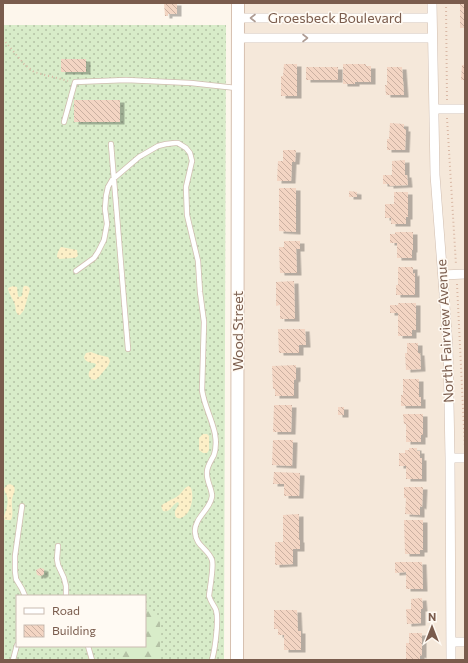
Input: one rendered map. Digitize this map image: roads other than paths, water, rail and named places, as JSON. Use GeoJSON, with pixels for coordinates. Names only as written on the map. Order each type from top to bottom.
{"type":"FeatureCollection","features":[{"type":"Feature","properties":{"kind":"street","name":"Wood Street"},"geometry":{"type":"LineString","coordinates":[[237,660],[238,3]]}},
{"type":"Feature","properties":{"kind":"street","name":"North Fairview Avenue"},"geometry":{"type":"LineString","coordinates":[[432,3],[435,175],[448,346],[451,660]]}},
{"type":"Feature","properties":{"kind":"street","name":"Groesbeck Boulevard"},"geometry":{"type":"LineString","coordinates":[[238,18],[432,18]]}},
{"type":"Feature","properties":{"kind":"street","name":"Groesbeck Boulevard"},"geometry":{"type":"LineString","coordinates":[[238,38],[432,38]]}},
{"type":"Feature","properties":{"kind":"street"},"geometry":{"type":"LineString","coordinates":[[434,109],[465,109]]}},
{"type":"Feature","properties":{"kind":"street"},"geometry":{"type":"LineString","coordinates":[[443,275],[465,274]]}},
{"type":"Feature","properties":{"kind":"street"},"geometry":{"type":"LineString","coordinates":[[450,458],[465,458]]}},
{"type":"Feature","properties":{"kind":"street"},"geometry":{"type":"LineString","coordinates":[[451,642],[465,642]]}},
{"type":"Feature","properties":{"kind":"lane"},"geometry":{"type":"LineString","coordinates":[[64,122],[75,82],[126,80],[191,83],[238,88]]}},
{"type":"Feature","properties":{"kind":"lane"},"geometry":{"type":"LineString","coordinates":[[76,270],[94,258],[104,240],[107,224],[105,209],[106,196],[109,184],[114,178],[139,157],[162,144],[178,143],[186,148],[191,156],[191,165],[186,187],[187,215],[198,261],[204,322],[202,394],[216,440],[214,452],[207,473],[212,497],[196,523],[194,531],[198,542],[213,561],[209,596],[210,601],[216,610],[217,628],[212,660]]}},
{"type":"Feature","properties":{"kind":"lane"},"geometry":{"type":"LineString","coordinates":[[111,144],[128,349]]}},
{"type":"Feature","properties":{"kind":"lane"},"geometry":{"type":"LineString","coordinates":[[22,506],[15,556],[15,571],[16,578],[25,595]]}},
{"type":"Feature","properties":{"kind":"lane"},"geometry":{"type":"LineString","coordinates":[[58,546],[57,559],[66,586],[66,595]]}},
{"type":"Feature","properties":{"kind":"lane"},"geometry":{"type":"LineString","coordinates":[[13,660],[16,647]]}},
{"type":"Feature","properties":{"kind":"lane"},"geometry":{"type":"LineString","coordinates":[[88,647],[92,660]]}}]}
